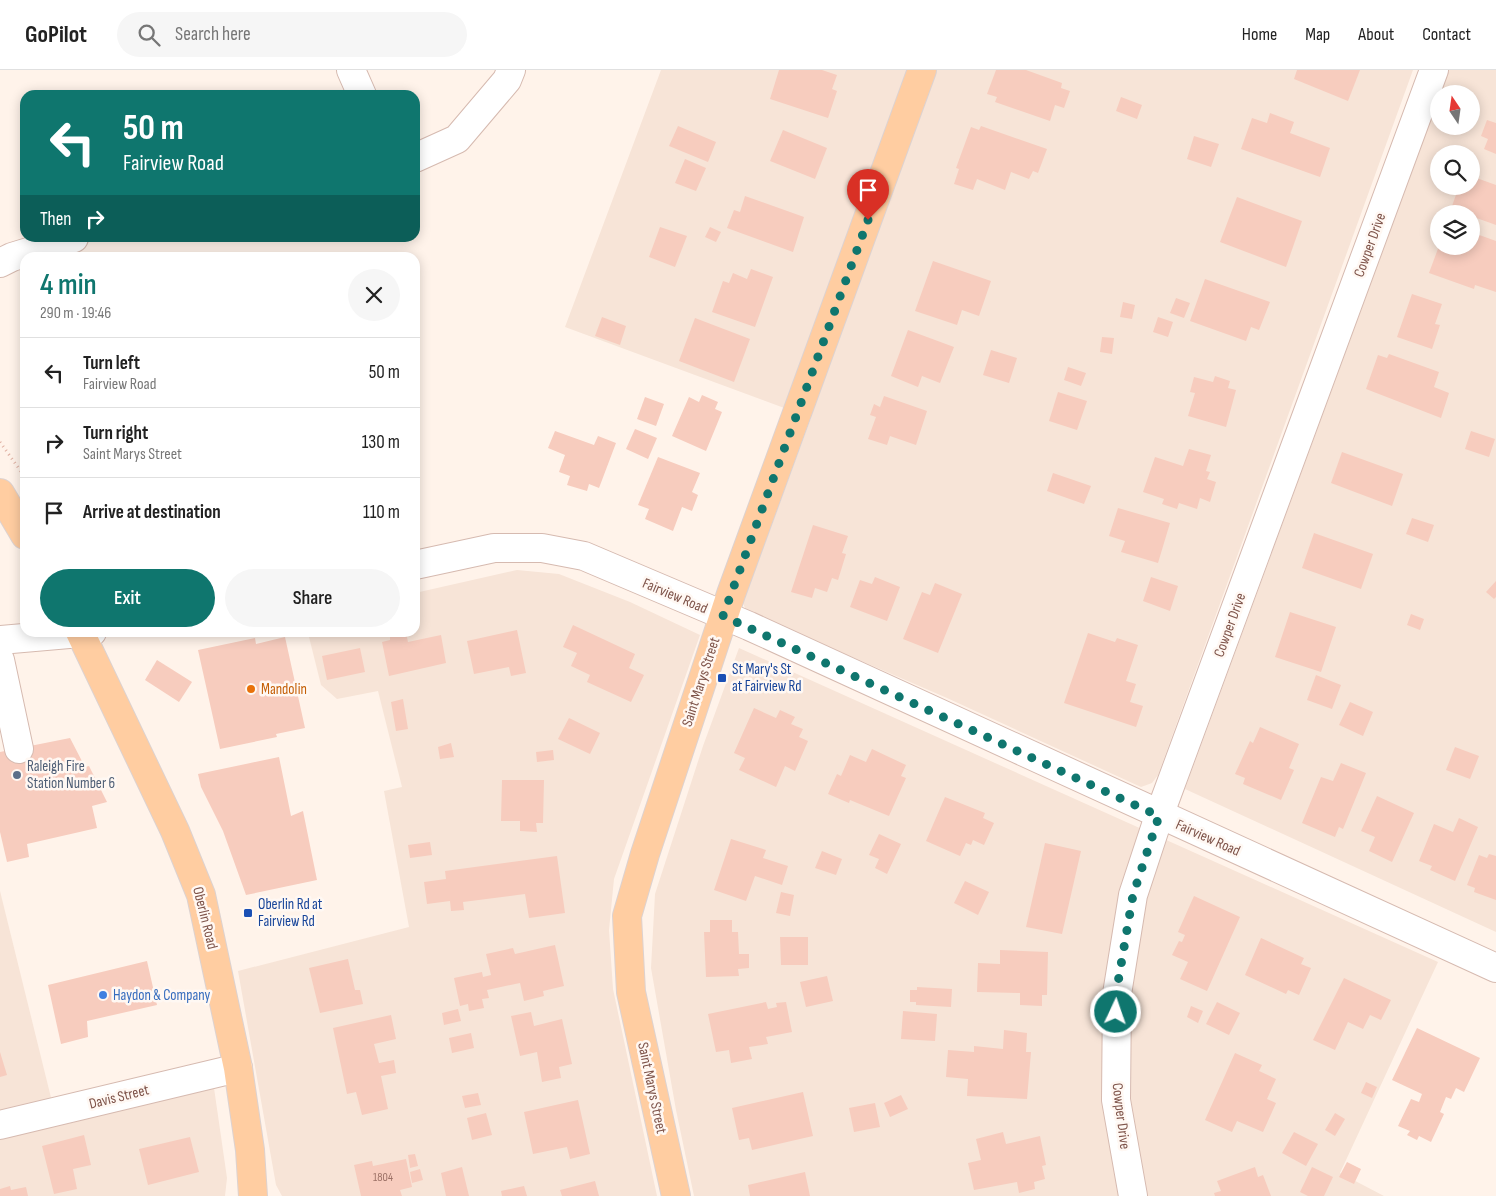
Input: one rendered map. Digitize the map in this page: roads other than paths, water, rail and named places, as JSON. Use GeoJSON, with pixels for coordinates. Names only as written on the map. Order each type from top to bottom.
{"type":"FeatureCollection","features":[{"type":"Feature","properties":{"kind":"main road","name":"Saint Marys Street"},"geometry":{"type":"LineString","coordinates":[[676,1196],[631,992],[627,916],[648,844],[723,616],[922,70]]}},
{"type":"Feature","properties":{"kind":"main road"},"geometry":{"type":"LineString","coordinates":[[0,493],[20,527]]}},
{"type":"Feature","properties":{"kind":"main road","name":"Oberlin Road"},"geometry":{"type":"LineString","coordinates":[[86,637],[175,831],[201,895],[238,1068],[250,1150],[253,1196]]}},
{"type":"Feature","properties":{"kind":"street"},"geometry":{"type":"LineString","coordinates":[[351,70],[360,90]]}},
{"type":"Feature","properties":{"kind":"street"},"geometry":{"type":"LineString","coordinates":[[420,156],[457,139],[507,80],[511,70]]}},
{"type":"Feature","properties":{"kind":"street","name":"Cowper Drive"},"geometry":{"type":"LineString","coordinates":[[1133,1196],[1116,1100],[1116,994],[1133,895],[1159,816],[1434,70]]}},
{"type":"Feature","properties":{"kind":"street"},"geometry":{"type":"LineString","coordinates":[[28,252],[61,242]]}},
{"type":"Feature","properties":{"kind":"street"},"geometry":{"type":"LineString","coordinates":[[0,263],[20,255]]}},
{"type":"Feature","properties":{"kind":"street","name":"Fairview Road"},"geometry":{"type":"LineString","coordinates":[[420,563],[494,548],[542,548],[584,556],[723,616],[1496,968]]}},
{"type":"Feature","properties":{"kind":"street"},"geometry":{"type":"LineString","coordinates":[[0,640],[36,637]]}},
{"type":"Feature","properties":{"kind":"street"},"geometry":{"type":"LineString","coordinates":[[0,660],[19,749]]}},
{"type":"Feature","properties":{"kind":"street","name":"Davis Street"},"geometry":{"type":"LineString","coordinates":[[0,1126],[238,1068]]}},
{"type":"Feature","properties":{"kind":"place","name":"St Mary's St at Fairview Rd"},"geometry":{"type":"Point","coordinates":[722,678]}},
{"type":"Feature","properties":{"kind":"place","name":"Mandolin"},"geometry":{"type":"Point","coordinates":[251,689]}},
{"type":"Feature","properties":{"kind":"place","name":"Raleigh Fire Station Number 6"},"geometry":{"type":"Point","coordinates":[17,775]}},
{"type":"Feature","properties":{"kind":"place","name":"Oberlin Rd at Fairview Rd"},"geometry":{"type":"Point","coordinates":[248,913]}},
{"type":"Feature","properties":{"kind":"place","name":"Haydon & Company"},"geometry":{"type":"Point","coordinates":[103,995]}}]}
